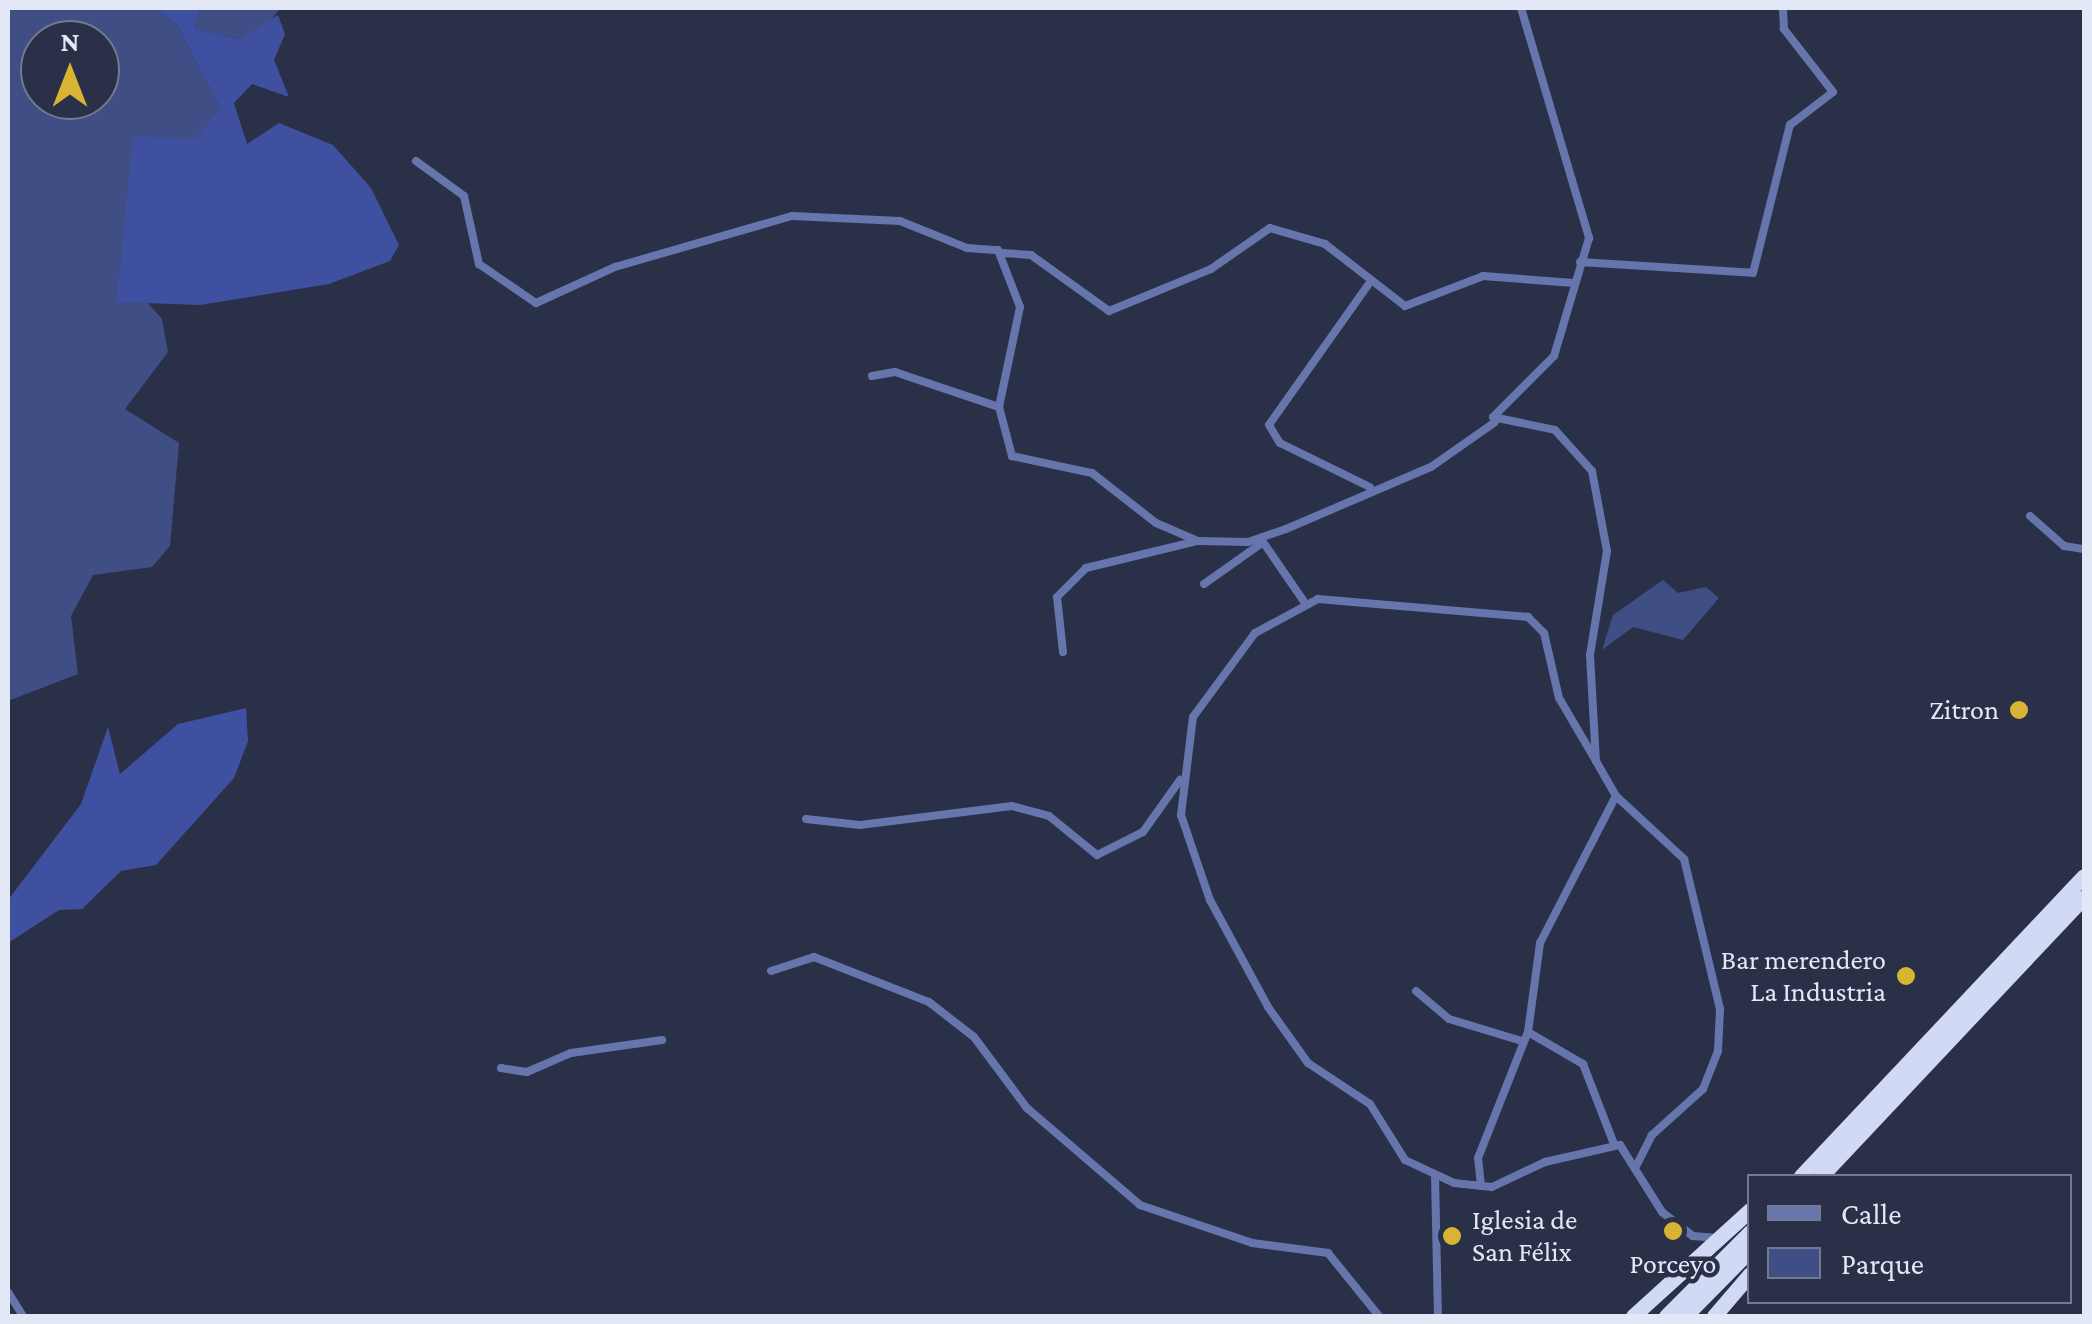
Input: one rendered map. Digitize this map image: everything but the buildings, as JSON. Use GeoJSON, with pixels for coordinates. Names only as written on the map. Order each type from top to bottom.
{"type":"FeatureCollection","features":[{"type":"Feature","properties":{"kind":"highway"},"geometry":{"type":"LineString","coordinates":[[1803,1174],[2084,876]]}},
{"type":"Feature","properties":{"kind":"highway"},"geometry":{"type":"LineString","coordinates":[[1824,1174],[2084,897]]}},
{"type":"Feature","properties":{"kind":"highway"},"geometry":{"type":"LineString","coordinates":[[1789,1174],[1847,1126]]}},
{"type":"Feature","properties":{"kind":"highway"},"geometry":{"type":"LineString","coordinates":[[1831,1174],[1852,1145]]}},
{"type":"Feature","properties":{"kind":"highway"},"geometry":{"type":"LineString","coordinates":[[1632,1316],[1747,1213]]}},
{"type":"Feature","properties":{"kind":"highway"},"geometry":{"type":"LineString","coordinates":[[1666,1316],[1747,1235]]}},
{"type":"Feature","properties":{"kind":"highway"},"geometry":{"type":"LineString","coordinates":[[1685,1316],[1747,1253]]}},
{"type":"Feature","properties":{"kind":"highway"},"geometry":{"type":"LineString","coordinates":[[1714,1316],[1747,1278]]}},
{"type":"Feature","properties":{"kind":"street"},"geometry":{"type":"LineString","coordinates":[[1204,584],[1261,541],[1370,486],[1431,467],[1495,422],[1500,402],[1554,356],[1588,223],[1556,149],[1521,8]]}},
{"type":"Feature","properties":{"kind":"street"},"geometry":{"type":"LineString","coordinates":[[1580,262],[1752,273],[1790,125],[1827,105],[1833,88],[1784,30],[1783,8]]}},
{"type":"Feature","properties":{"kind":"street"},"geometry":{"type":"LineString","coordinates":[[416,161],[464,196],[469,246],[485,270],[536,303],[615,267],[792,216],[900,220],[1003,253],[1030,255],[1099,309],[1116,311],[1278,228],[1325,244],[1368,285],[1405,306],[1482,276],[1574,283]]}},
{"type":"Feature","properties":{"kind":"street"},"geometry":{"type":"LineString","coordinates":[[1003,253],[1020,332],[999,408],[1012,456],[1092,472],[1156,523],[1198,542]]}},
{"type":"Feature","properties":{"kind":"street"},"geometry":{"type":"LineString","coordinates":[[1368,285],[1269,425],[1280,443],[1370,486]]}},
{"type":"Feature","properties":{"kind":"street"},"geometry":{"type":"LineString","coordinates":[[872,376],[896,372],[999,408]]}},
{"type":"Feature","properties":{"kind":"street"},"geometry":{"type":"LineString","coordinates":[[1495,422],[1567,437],[1599,494],[1607,551],[1590,655],[1596,761]]}},
{"type":"Feature","properties":{"kind":"street"},"geometry":{"type":"LineString","coordinates":[[2030,516],[2064,546],[2084,550]]}},
{"type":"Feature","properties":{"kind":"street"},"geometry":{"type":"LineString","coordinates":[[1063,652],[1057,597],[1086,568],[1198,542],[1261,541]]}},
{"type":"Feature","properties":{"kind":"street"},"geometry":{"type":"LineString","coordinates":[[1261,541],[1305,603]]}},
{"type":"Feature","properties":{"kind":"street"},"geometry":{"type":"LineString","coordinates":[[806,819],[860,825],[1012,806],[1050,816],[1098,855],[1143,832],[1180,780],[1193,717],[1255,633],[1305,603],[1374,597],[1528,618],[1544,633],[1559,698],[1616,796],[1689,871],[1721,1022],[1703,1089],[1652,1135],[1636,1165]]}},
{"type":"Feature","properties":{"kind":"street"},"geometry":{"type":"LineString","coordinates":[[1180,780],[1210,900],[1268,1007],[1308,1063],[1370,1104],[1396,1151],[1435,1175],[1481,1186],[1614,1144]]}},
{"type":"Feature","properties":{"kind":"street"},"geometry":{"type":"LineString","coordinates":[[1481,1186],[1478,1158],[1525,1036],[1540,942],[1616,796]]}},
{"type":"Feature","properties":{"kind":"street"},"geometry":{"type":"LineString","coordinates":[[771,972],[814,957],[929,1002],[974,1037],[1028,1108],[1132,1199],[1185,1221],[1336,1257],[1379,1316]]}},
{"type":"Feature","properties":{"kind":"street"},"geometry":{"type":"LineString","coordinates":[[1416,991],[1449,1019],[1525,1036],[1583,1064],[1614,1144],[1636,1165],[1684,1231],[1703,1250]]}},
{"type":"Feature","properties":{"kind":"street"},"geometry":{"type":"LineString","coordinates":[[501,1068],[526,1072],[572,1053],[662,1040]]}},
{"type":"Feature","properties":{"kind":"street"},"geometry":{"type":"LineString","coordinates":[[1435,1175],[1438,1316]]}},
{"type":"Feature","properties":{"kind":"street"},"geometry":{"type":"LineString","coordinates":[[1684,1231],[1703,1250]]}},
{"type":"Feature","properties":{"kind":"street"},"geometry":{"type":"LineString","coordinates":[[8,1292],[23,1316]]}},
{"type":"Feature","properties":{"kind":"green space"},"geometry":{"type":"Polygon","coordinates":[[[8,8],[156,8],[177,25],[220,108],[196,139],[118,302],[148,303],[162,319],[168,352],[125,409],[179,443],[170,546],[152,567],[93,575],[71,616],[78,674],[8,701],[8,8]]]}},
{"type":"Feature","properties":{"kind":"green space"},"geometry":{"type":"Polygon","coordinates":[[[200,8],[280,8],[262,32],[239,39],[195,28],[200,8]]]}},
{"type":"Feature","properties":{"kind":"green space"},"geometry":{"type":"Polygon","coordinates":[[[1663,580],[1678,593],[1706,587],[1719,598],[1683,640],[1633,627],[1602,650],[1613,615],[1663,580]]]}},
{"type":"Feature","properties":{"kind":"shaded area"},"geometry":{"type":"Polygon","coordinates":[[[156,8],[200,8],[195,28],[239,39],[278,15],[285,34],[274,60],[289,97],[252,84],[234,103],[247,144],[279,123],[333,145],[371,188],[399,245],[390,261],[329,284],[200,305],[117,302],[133,136],[195,139],[220,108],[177,25],[156,8]]]}},
{"type":"Feature","properties":{"kind":"shaded area"},"geometry":{"type":"Polygon","coordinates":[[[246,708],[248,741],[234,778],[156,865],[121,871],[82,909],[59,910],[8,943],[8,900],[81,804],[108,727],[120,774],[178,724],[246,708]]]}},
{"type":"Feature","properties":{"kind":"place","name":"Zitron"},"geometry":{"type":"Point","coordinates":[2019,710]}},
{"type":"Feature","properties":{"kind":"place","name":"Bar merendero La Industria"},"geometry":{"type":"Point","coordinates":[1906,976]}},
{"type":"Feature","properties":{"kind":"place","name":"Porceyo"},"geometry":{"type":"Point","coordinates":[1673,1231]}},
{"type":"Feature","properties":{"kind":"place","name":"Iglesia de San Félix"},"geometry":{"type":"Point","coordinates":[1452,1236]}}]}
